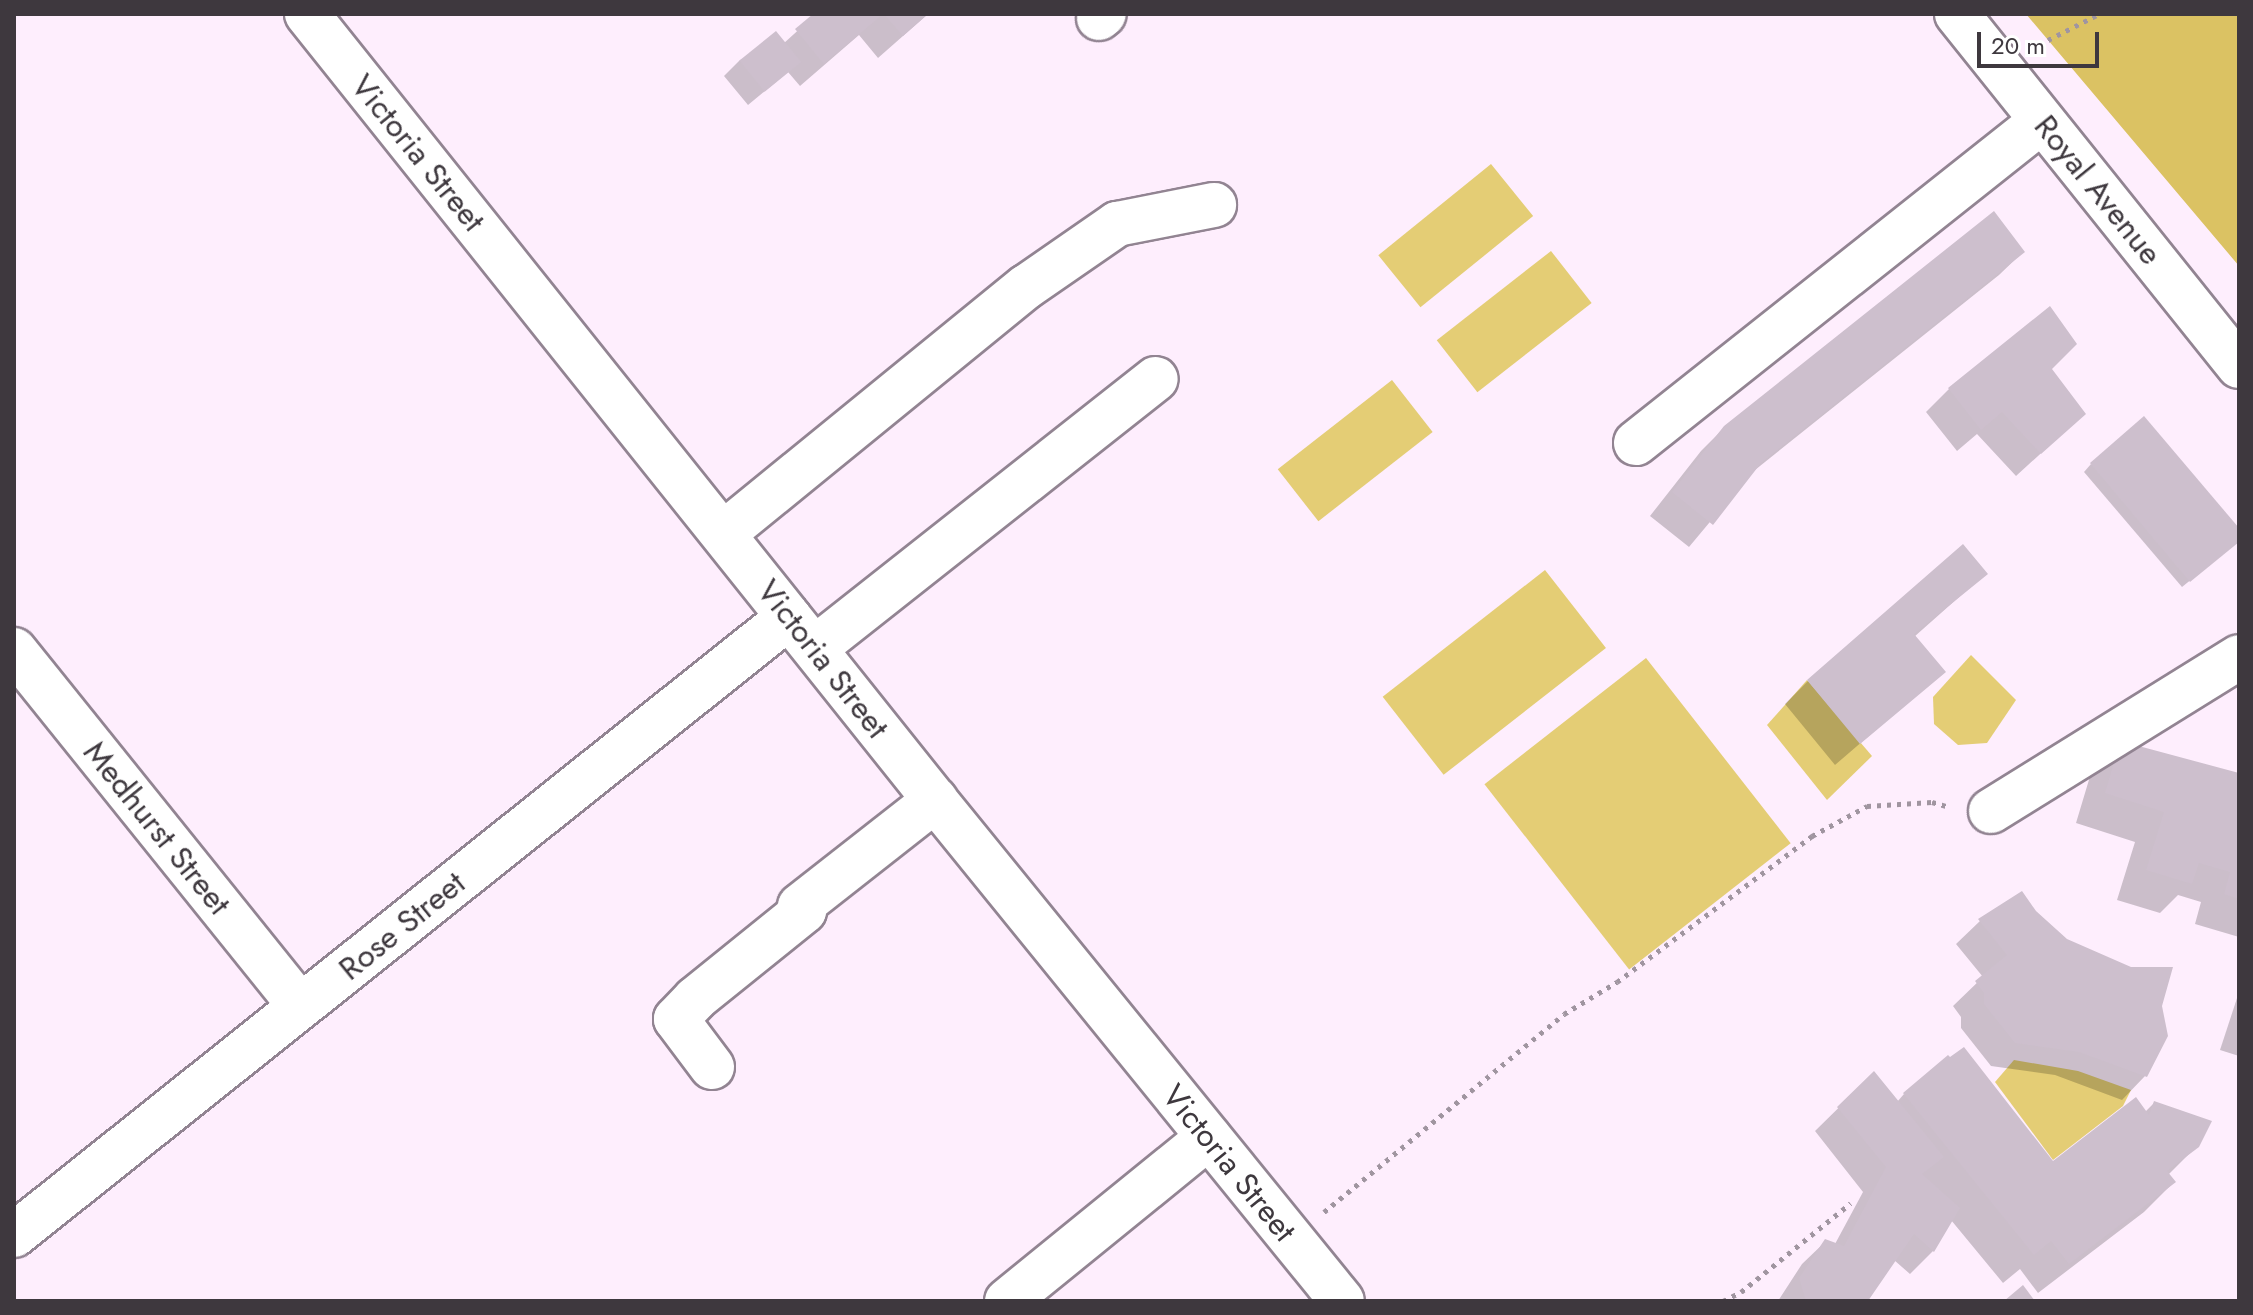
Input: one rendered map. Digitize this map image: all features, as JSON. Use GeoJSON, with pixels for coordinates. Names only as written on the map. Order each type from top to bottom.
{"type":"FeatureCollection","features":[{"type":"Feature","properties":{"kind":"street","name":"Victoria Street"},"geometry":{"type":"LineString","coordinates":[[307,14],[935,800],[1342,1301]]}},
{"type":"Feature","properties":{"kind":"street","name":"Royal Avenue"},"geometry":{"type":"LineString","coordinates":[[1957,14],[2239,366]]}},
{"type":"Feature","properties":{"kind":"street"},"geometry":{"type":"LineString","coordinates":[[1636,443],[2042,121]]}},
{"type":"Feature","properties":{"kind":"street"},"geometry":{"type":"LineString","coordinates":[[724,533],[1026,287],[1117,224],[1214,205]]}},
{"type":"Feature","properties":{"kind":"street","name":"Rose Street"},"geometry":{"type":"LineString","coordinates":[[14,1235],[300,1006],[802,633],[1156,379]]}},
{"type":"Feature","properties":{"kind":"street","name":"Medhurst Street"},"geometry":{"type":"LineString","coordinates":[[14,650],[300,1006]]}},
{"type":"Feature","properties":{"kind":"street"},"geometry":{"type":"LineString","coordinates":[[1991,811],[2239,657]]}},
{"type":"Feature","properties":{"kind":"street"},"geometry":{"type":"LineString","coordinates":[[712,1067],[676,1019],[695,999],[804,911],[800,906],[935,800]]}},
{"type":"Feature","properties":{"kind":"street"},"geometry":{"type":"LineString","coordinates":[[1007,1301],[1209,1137]]}},
{"type":"Feature","properties":{"kind":"path"},"geometry":{"type":"LineString","coordinates":[[2048,40],[2099,14]]}},
{"type":"Feature","properties":{"kind":"path"},"geometry":{"type":"LineString","coordinates":[[1291,1240],[1564,1014],[1617,982],[1812,836],[1867,806],[1932,802],[1980,816],[1991,811]]}},
{"type":"Feature","properties":{"kind":"path"},"geometry":{"type":"LineString","coordinates":[[1723,1301],[1741,1292],[1851,1203]]}},
{"type":"Feature","properties":{"kind":"shaded area"},"geometry":{"type":"Polygon","coordinates":[[[2026,14],[2239,14],[2239,266],[2048,40],[2026,14]]]}},
{"type":"Feature","properties":{"kind":"shaded area"},"geometry":{"type":"Polygon","coordinates":[[[1491,164],[1533,216],[1420,307],[1378,255],[1491,164]]]}},
{"type":"Feature","properties":{"kind":"shaded area"},"geometry":{"type":"Polygon","coordinates":[[[1551,251],[1592,303],[1477,392],[1437,340],[1551,251]]]}},
{"type":"Feature","properties":{"kind":"shaded area"},"geometry":{"type":"Polygon","coordinates":[[[1392,380],[1433,432],[1318,521],[1278,469],[1392,380]]]}},
{"type":"Feature","properties":{"kind":"shaded area"},"geometry":{"type":"Polygon","coordinates":[[[1545,570],[1606,648],[1444,775],[1383,697],[1545,570]]]}},
{"type":"Feature","properties":{"kind":"shaded area"},"geometry":{"type":"Polygon","coordinates":[[[1971,655],[2016,700],[1987,743],[1958,745],[1934,724],[1933,697],[1971,655]]]}},
{"type":"Feature","properties":{"kind":"shaded area"},"geometry":{"type":"Polygon","coordinates":[[[1646,658],[1791,843],[1629,969],[1484,784],[1646,658]]]}},
{"type":"Feature","properties":{"kind":"shaded area"},"geometry":{"type":"Polygon","coordinates":[[[1807,680],[1872,756],[1827,800],[1767,725],[1807,680]]]}},
{"type":"Feature","properties":{"kind":"shaded area"},"geometry":{"type":"Polygon","coordinates":[[[2014,1060],[2078,1071],[2131,1090],[2123,1106],[2053,1160],[1995,1082],[2014,1060]]]}},
{"type":"Feature","properties":{"kind":"building"},"geometry":{"type":"Polygon","coordinates":[[[813,14],[883,14],[824,64],[795,29],[813,14]]]}},
{"type":"Feature","properties":{"kind":"building"},"geometry":{"type":"Polygon","coordinates":[[[884,14],[928,14],[903,36],[884,14]]]}},
{"type":"Feature","properties":{"kind":"building"},"geometry":{"type":"Polygon","coordinates":[[[776,31],[801,62],[765,92],[739,61],[776,31]]]}},
{"type":"Feature","properties":{"kind":"building"},"geometry":{"type":"Polygon","coordinates":[[[1994,211],[2025,252],[1761,463],[1713,525],[1672,492],[1724,426],[1994,211]]]}},
{"type":"Feature","properties":{"kind":"building"},"geometry":{"type":"Polygon","coordinates":[[[2050,306],[2077,344],[2052,369],[2086,414],[2041,454],[2002,412],[1981,430],[1948,388],[2050,306]]]}},
{"type":"Feature","properties":{"kind":"building"},"geometry":{"type":"Polygon","coordinates":[[[2144,416],[2239,528],[2239,542],[2190,582],[2090,463],[2144,416]]]}},
{"type":"Feature","properties":{"kind":"building"},"geometry":{"type":"Polygon","coordinates":[[[1963,544],[1988,574],[1914,634],[1946,672],[1860,744],[1807,680],[1963,544]]]}},
{"type":"Feature","properties":{"kind":"building"},"geometry":{"type":"Polygon","coordinates":[[[2120,741],[2239,773],[2239,899],[2224,894],[2230,872],[2199,863],[2192,884],[2146,870],[2164,812],[2105,793],[2120,741]]]}},
{"type":"Feature","properties":{"kind":"building"},"geometry":{"type":"Polygon","coordinates":[[[2022,891],[2036,911],[2067,939],[2131,967],[2173,967],[2162,1006],[2168,1036],[2147,1077],[2079,1052],[2015,1043],[1984,1004],[1984,993],[1975,981],[2007,955],[1978,919],[2022,891]]]}},
{"type":"Feature","properties":{"kind":"building"},"geometry":{"type":"Polygon","coordinates":[[[1964,1047],[2053,1161],[2136,1097],[2149,1115],[2154,1101],[2212,1121],[2199,1147],[2167,1171],[2176,1182],[2069,1264],[2051,1241],[2034,1255],[1903,1093],[1948,1055],[1950,1057],[1964,1047]]]}},
{"type":"Feature","properties":{"kind":"building"},"geometry":{"type":"Polygon","coordinates":[[[1874,1071],[1944,1157],[1922,1174],[1960,1208],[1934,1252],[1914,1234],[1868,1301],[1806,1301],[1799,1278],[1825,1239],[1844,1246],[1886,1167],[1837,1107],[1874,1071]]]}},
{"type":"Feature","properties":{"kind":"building"},"geometry":{"type":"Polygon","coordinates":[[[2023,1285],[2035,1301],[2004,1301],[2023,1285]]]}}]}
